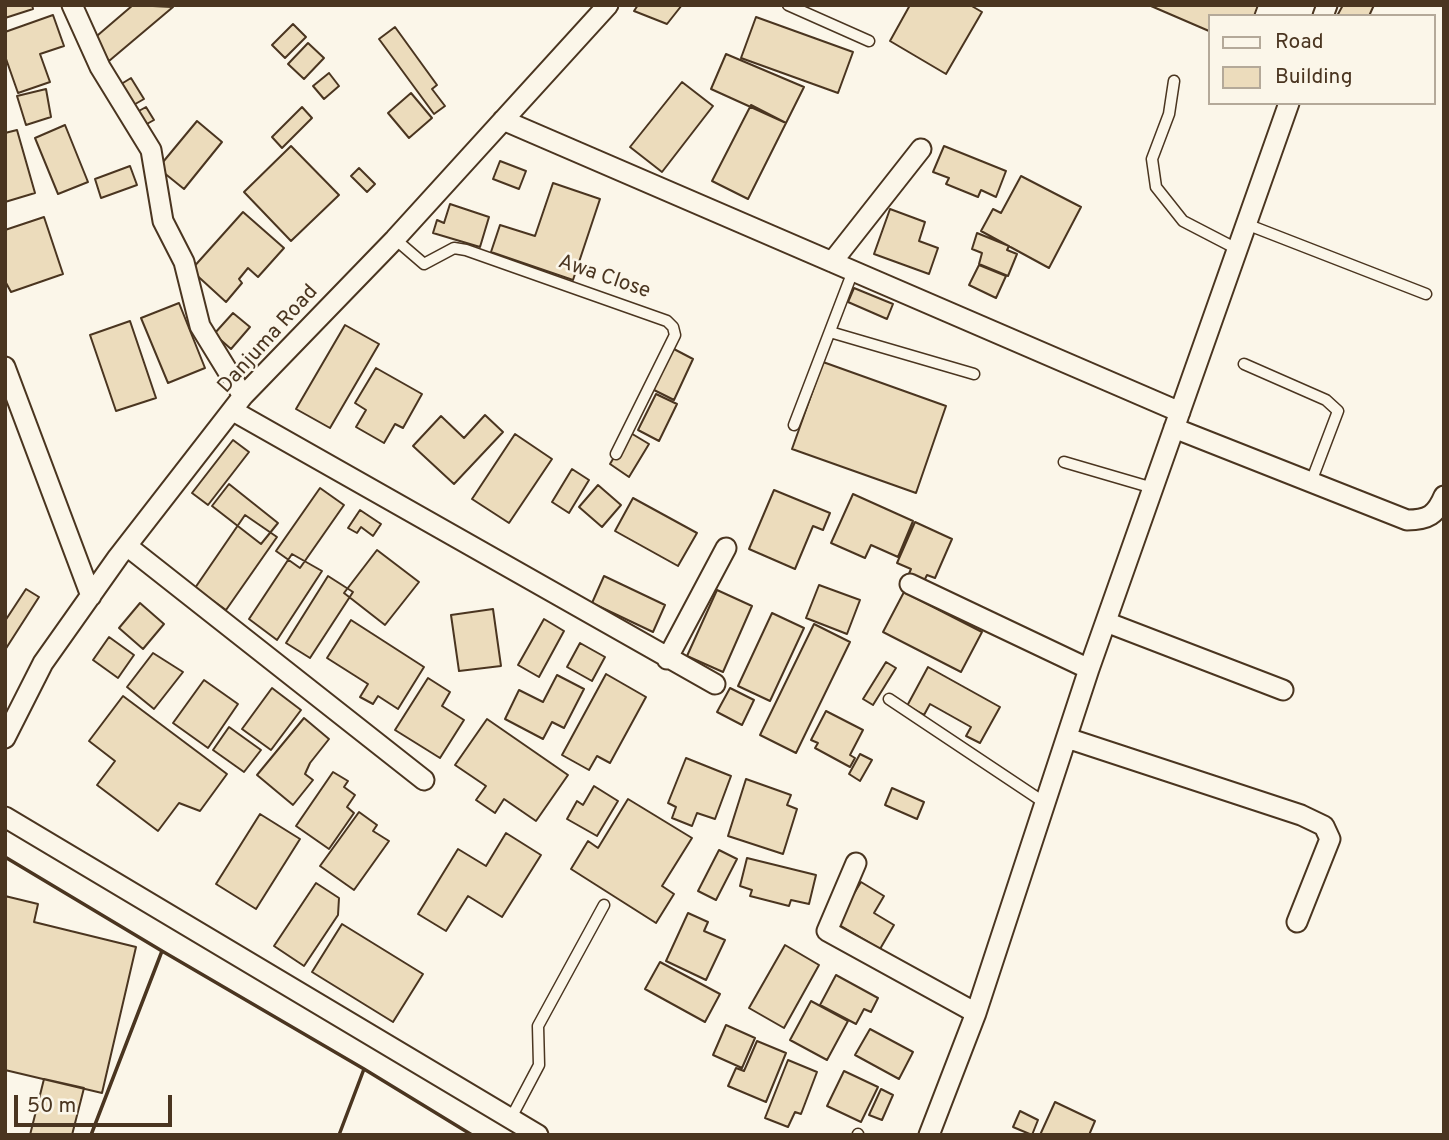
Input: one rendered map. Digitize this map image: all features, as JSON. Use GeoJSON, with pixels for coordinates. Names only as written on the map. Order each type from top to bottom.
{"type":"FeatureCollection","features":[{"type":"Feature","properties":{"kind":"street"},"geometry":{"type":"LineString","coordinates":[[72,5],[100,67],[152,150],[163,221],[184,262],[200,326],[239,404],[667,659],[715,684]]}},
{"type":"Feature","properties":{"kind":"street","name":"Danjuma Road"},"geometry":{"type":"LineString","coordinates":[[5,738],[43,663],[127,546],[239,404],[395,239],[608,5]]}},
{"type":"Feature","properties":{"kind":"street"},"geometry":{"type":"LineString","coordinates":[[929,1135],[976,1013],[1089,669],[1288,105]]}},
{"type":"Feature","properties":{"kind":"street"},"geometry":{"type":"LineString","coordinates":[[503,120],[853,271],[1311,482],[1407,520],[1423,520],[1437,512],[1444,496]]}},
{"type":"Feature","properties":{"kind":"street"},"geometry":{"type":"LineString","coordinates":[[832,262],[921,149]]}},
{"type":"Feature","properties":{"kind":"street"},"geometry":{"type":"LineString","coordinates":[[5,367],[91,596]]}},
{"type":"Feature","properties":{"kind":"street"},"geometry":{"type":"LineString","coordinates":[[127,546],[424,780]]}},
{"type":"Feature","properties":{"kind":"street"},"geometry":{"type":"LineString","coordinates":[[667,659],[726,548]]}},
{"type":"Feature","properties":{"kind":"street"},"geometry":{"type":"LineString","coordinates":[[910,584],[1089,669]]}},
{"type":"Feature","properties":{"kind":"street"},"geometry":{"type":"LineString","coordinates":[[1106,622],[1283,690]]}},
{"type":"Feature","properties":{"kind":"street"},"geometry":{"type":"LineString","coordinates":[[1067,738],[1301,815],[1324,827],[1330,839],[1297,922]]}},
{"type":"Feature","properties":{"kind":"street"},"geometry":{"type":"LineString","coordinates":[[5,817],[538,1135]]}},
{"type":"Feature","properties":{"kind":"street"},"geometry":{"type":"LineString","coordinates":[[856,863],[827,932],[976,1013]]}},
{"type":"Feature","properties":{"kind":"lane"},"geometry":{"type":"LineString","coordinates":[[788,5],[869,41]]}},
{"type":"Feature","properties":{"kind":"lane"},"geometry":{"type":"LineString","coordinates":[[1174,81],[1169,114],[1152,159],[1156,187],[1183,221],[1237,249]]}},
{"type":"Feature","properties":{"kind":"lane"},"geometry":{"type":"LineString","coordinates":[[1246,224],[1426,293]]}},
{"type":"Feature","properties":{"kind":"lane","name":"Awa Close"},"geometry":{"type":"LineString","coordinates":[[395,239],[424,264],[454,248],[466,250],[667,321],[675,335],[616,454]]}},
{"type":"Feature","properties":{"kind":"lane"},"geometry":{"type":"LineString","coordinates":[[794,425],[853,271]]}},
{"type":"Feature","properties":{"kind":"lane"},"geometry":{"type":"LineString","coordinates":[[830,332],[974,374]]}},
{"type":"Feature","properties":{"kind":"lane"},"geometry":{"type":"LineString","coordinates":[[1244,364],[1326,400],[1338,411],[1311,482]]}},
{"type":"Feature","properties":{"kind":"lane"},"geometry":{"type":"LineString","coordinates":[[1064,462],[1153,488]]}},
{"type":"Feature","properties":{"kind":"lane"},"geometry":{"type":"LineString","coordinates":[[889,699],[1045,803]]}},
{"type":"Feature","properties":{"kind":"lane"},"geometry":{"type":"LineString","coordinates":[[511,1118],[539,1065],[541,1053],[538,1026],[604,905]]}},
{"type":"Feature","properties":{"kind":"building"},"geometry":{"type":"Polygon","coordinates":[[[5,5],[32,5],[33,9],[5,18],[5,5]]]}},
{"type":"Feature","properties":{"kind":"building"},"geometry":{"type":"Polygon","coordinates":[[[133,5],[173,7],[109,61],[91,41],[133,5]]]}},
{"type":"Feature","properties":{"kind":"building"},"geometry":{"type":"Polygon","coordinates":[[[638,5],[682,5],[667,24],[634,11],[638,5]]]}},
{"type":"Feature","properties":{"kind":"building"},"geometry":{"type":"Polygon","coordinates":[[[910,5],[970,5],[982,12],[946,74],[890,41],[910,5]]]}},
{"type":"Feature","properties":{"kind":"building"},"geometry":{"type":"Polygon","coordinates":[[[1258,5],[1255,14],[1208,14],[1208,31],[1151,6],[1258,5]]]}},
{"type":"Feature","properties":{"kind":"building"},"geometry":{"type":"Polygon","coordinates":[[[1343,5],[1374,5],[1370,14],[1338,14],[1343,5]]]}},
{"type":"Feature","properties":{"kind":"building"},"geometry":{"type":"Polygon","coordinates":[[[53,15],[64,46],[40,54],[50,82],[18,93],[5,56],[5,32],[53,15]]]}},
{"type":"Feature","properties":{"kind":"building"},"geometry":{"type":"Polygon","coordinates":[[[756,17],[853,52],[838,93],[741,58],[756,17]]]}},
{"type":"Feature","properties":{"kind":"building"},"geometry":{"type":"Polygon","coordinates":[[[293,24],[306,37],[285,58],[272,45],[293,24]]]}},
{"type":"Feature","properties":{"kind":"building"},"geometry":{"type":"Polygon","coordinates":[[[395,27],[437,85],[432,89],[445,106],[434,114],[379,39],[395,27]]]}},
{"type":"Feature","properties":{"kind":"building"},"geometry":{"type":"Polygon","coordinates":[[[308,43],[324,58],[304,79],[288,64],[308,43]]]}},
{"type":"Feature","properties":{"kind":"building"},"geometry":{"type":"Polygon","coordinates":[[[726,54],[804,87],[786,123],[711,89],[726,54]]]}},
{"type":"Feature","properties":{"kind":"building"},"geometry":{"type":"Polygon","coordinates":[[[329,73],[339,86],[324,99],[313,86],[329,73]]]}},
{"type":"Feature","properties":{"kind":"building"},"geometry":{"type":"Polygon","coordinates":[[[131,78],[144,99],[130,107],[118,86],[131,78]]]}},
{"type":"Feature","properties":{"kind":"building"},"geometry":{"type":"Polygon","coordinates":[[[682,82],[713,106],[662,172],[630,147],[682,82]]]}},
{"type":"Feature","properties":{"kind":"building"},"geometry":{"type":"Polygon","coordinates":[[[46,89],[51,117],[26,125],[17,96],[46,89]]]}},
{"type":"Feature","properties":{"kind":"building"},"geometry":{"type":"Polygon","coordinates":[[[411,93],[432,118],[409,138],[388,113],[411,93]]]}},
{"type":"Feature","properties":{"kind":"building"},"geometry":{"type":"Polygon","coordinates":[[[751,105],[786,123],[748,199],[712,181],[751,105]]]}},
{"type":"Feature","properties":{"kind":"building"},"geometry":{"type":"Polygon","coordinates":[[[146,107],[154,120],[145,125],[137,112],[146,107]]]}},
{"type":"Feature","properties":{"kind":"building"},"geometry":{"type":"Polygon","coordinates":[[[302,107],[312,118],[282,148],[272,137],[302,107]]]}},
{"type":"Feature","properties":{"kind":"building"},"geometry":{"type":"Polygon","coordinates":[[[197,121],[222,142],[184,189],[158,168],[197,121]]]}},
{"type":"Feature","properties":{"kind":"building"},"geometry":{"type":"Polygon","coordinates":[[[65,125],[88,182],[58,194],[35,138],[65,125]]]}},
{"type":"Feature","properties":{"kind":"building"},"geometry":{"type":"Polygon","coordinates":[[[17,130],[35,193],[5,202],[5,133],[17,130]]]}},
{"type":"Feature","properties":{"kind":"building"},"geometry":{"type":"Polygon","coordinates":[[[291,146],[339,195],[291,241],[244,192],[291,146]]]}},
{"type":"Feature","properties":{"kind":"building"},"geometry":{"type":"Polygon","coordinates":[[[944,146],[1006,171],[996,197],[981,190],[978,197],[946,184],[949,178],[933,172],[944,146]]]}},
{"type":"Feature","properties":{"kind":"building"},"geometry":{"type":"Polygon","coordinates":[[[500,161],[526,171],[519,189],[493,179],[500,161]]]}},
{"type":"Feature","properties":{"kind":"building"},"geometry":{"type":"Polygon","coordinates":[[[130,166],[137,185],[101,198],[95,179],[130,166]]]}},
{"type":"Feature","properties":{"kind":"building"},"geometry":{"type":"Polygon","coordinates":[[[359,168],[375,184],[367,192],[351,176],[359,168]]]}},
{"type":"Feature","properties":{"kind":"building"},"geometry":{"type":"Polygon","coordinates":[[[1021,176],[1081,207],[1049,268],[981,231],[993,209],[1001,213],[1021,176]]]}},
{"type":"Feature","properties":{"kind":"building"},"geometry":{"type":"Polygon","coordinates":[[[553,183],[600,199],[573,280],[491,252],[500,225],[535,236],[553,183]]]}},
{"type":"Feature","properties":{"kind":"building"},"geometry":{"type":"Polygon","coordinates":[[[450,204],[489,217],[480,247],[433,233],[437,220],[444,223],[450,204]]]}},
{"type":"Feature","properties":{"kind":"building"},"geometry":{"type":"Polygon","coordinates":[[[890,209],[925,222],[919,241],[938,248],[929,274],[874,254],[890,209]]]}},
{"type":"Feature","properties":{"kind":"building"},"geometry":{"type":"Polygon","coordinates":[[[243,212],[284,248],[258,277],[248,268],[239,279],[242,283],[226,302],[191,270],[243,212]]]}},
{"type":"Feature","properties":{"kind":"building"},"geometry":{"type":"Polygon","coordinates":[[[44,217],[63,274],[11,292],[5,281],[5,230],[44,217]]]}},
{"type":"Feature","properties":{"kind":"building"},"geometry":{"type":"Polygon","coordinates":[[[977,233],[1009,246],[1007,250],[1017,254],[1008,276],[979,264],[982,253],[972,249],[977,233]]]}},
{"type":"Feature","properties":{"kind":"building"},"geometry":{"type":"Polygon","coordinates":[[[979,265],[1006,276],[996,298],[969,285],[979,265]]]}},
{"type":"Feature","properties":{"kind":"building"},"geometry":{"type":"Polygon","coordinates":[[[854,288],[893,304],[887,319],[848,302],[854,288]]]}},
{"type":"Feature","properties":{"kind":"building"},"geometry":{"type":"Polygon","coordinates":[[[179,303],[205,368],[168,383],[141,318],[179,303]]]}},
{"type":"Feature","properties":{"kind":"building"},"geometry":{"type":"Polygon","coordinates":[[[233,313],[250,327],[231,349],[214,334],[233,313]]]}},
{"type":"Feature","properties":{"kind":"building"},"geometry":{"type":"Polygon","coordinates":[[[130,321],[156,398],[116,411],[90,335],[130,321]]]}},
{"type":"Feature","properties":{"kind":"building"},"geometry":{"type":"Polygon","coordinates":[[[345,325],[379,344],[330,428],[296,409],[345,325]]]}},
{"type":"Feature","properties":{"kind":"building"},"geometry":{"type":"Polygon","coordinates":[[[672,348],[693,359],[674,400],[652,389],[672,348]]]}},
{"type":"Feature","properties":{"kind":"building"},"geometry":{"type":"Polygon","coordinates":[[[823,362],[946,406],[916,493],[792,449],[823,362]]]}},
{"type":"Feature","properties":{"kind":"building"},"geometry":{"type":"Polygon","coordinates":[[[376,368],[422,394],[403,428],[395,424],[384,443],[356,427],[366,410],[355,403],[376,368]]]}},
{"type":"Feature","properties":{"kind":"building"},"geometry":{"type":"Polygon","coordinates":[[[656,394],[677,404],[659,441],[638,430],[656,394]]]}},
{"type":"Feature","properties":{"kind":"building"},"geometry":{"type":"Polygon","coordinates":[[[485,415],[503,432],[454,484],[413,446],[441,416],[464,438],[485,415]]]}},
{"type":"Feature","properties":{"kind":"building"},"geometry":{"type":"Polygon","coordinates":[[[629,432],[649,444],[629,477],[610,464],[629,432]]]}},
{"type":"Feature","properties":{"kind":"building"},"geometry":{"type":"Polygon","coordinates":[[[515,434],[552,459],[509,523],[472,499],[515,434]]]}},
{"type":"Feature","properties":{"kind":"building"},"geometry":{"type":"Polygon","coordinates":[[[233,440],[249,452],[208,505],[192,493],[233,440]]]}},
{"type":"Feature","properties":{"kind":"building"},"geometry":{"type":"Polygon","coordinates":[[[572,469],[589,480],[569,513],[552,502],[572,469]]]}},
{"type":"Feature","properties":{"kind":"building"},"geometry":{"type":"Polygon","coordinates":[[[229,484],[278,523],[261,544],[212,506],[229,484]]]}},
{"type":"Feature","properties":{"kind":"building"},"geometry":{"type":"Polygon","coordinates":[[[598,485],[621,505],[602,527],[579,507],[598,485]]]}},
{"type":"Feature","properties":{"kind":"building"},"geometry":{"type":"Polygon","coordinates":[[[320,488],[344,505],[300,568],[276,551],[320,488]]]}},
{"type":"Feature","properties":{"kind":"building"},"geometry":{"type":"Polygon","coordinates":[[[774,490],[830,513],[823,530],[813,526],[795,569],[749,549],[774,490]]]}},
{"type":"Feature","properties":{"kind":"building"},"geometry":{"type":"Polygon","coordinates":[[[853,494],[913,521],[898,557],[871,545],[865,558],[831,543],[853,494]]]}},
{"type":"Feature","properties":{"kind":"building"},"geometry":{"type":"Polygon","coordinates":[[[633,498],[697,533],[678,566],[615,531],[633,498]]]}},
{"type":"Feature","properties":{"kind":"building"},"geometry":{"type":"Polygon","coordinates":[[[360,510],[381,524],[373,536],[361,527],[357,533],[348,528],[360,510]]]}},
{"type":"Feature","properties":{"kind":"building"},"geometry":{"type":"Polygon","coordinates":[[[245,515],[277,537],[226,610],[195,588],[245,515]]]}},
{"type":"Feature","properties":{"kind":"building"},"geometry":{"type":"Polygon","coordinates":[[[915,522],[952,539],[935,578],[927,575],[923,583],[908,576],[911,569],[897,563],[915,522]]]}},
{"type":"Feature","properties":{"kind":"building"},"geometry":{"type":"Polygon","coordinates":[[[377,550],[419,582],[385,625],[344,593],[377,550]]]}},
{"type":"Feature","properties":{"kind":"building"},"geometry":{"type":"Polygon","coordinates":[[[292,554],[322,571],[277,640],[249,619],[292,554]]]}},
{"type":"Feature","properties":{"kind":"building"},"geometry":{"type":"Polygon","coordinates":[[[328,576],[353,592],[310,658],[286,643],[328,576]]]}},
{"type":"Feature","properties":{"kind":"building"},"geometry":{"type":"Polygon","coordinates":[[[604,576],[665,605],[653,632],[592,603],[604,576]]]}},
{"type":"Feature","properties":{"kind":"building"},"geometry":{"type":"Polygon","coordinates":[[[819,585],[860,600],[847,634],[806,618],[819,585]]]}},
{"type":"Feature","properties":{"kind":"building"},"geometry":{"type":"Polygon","coordinates":[[[26,589],[39,597],[5,650],[5,621],[26,589]]]}},
{"type":"Feature","properties":{"kind":"building"},"geometry":{"type":"Polygon","coordinates":[[[717,590],[752,606],[723,672],[687,656],[717,590]]]}},
{"type":"Feature","properties":{"kind":"building"},"geometry":{"type":"Polygon","coordinates":[[[904,592],[982,632],[961,672],[883,632],[904,592]]]}},
{"type":"Feature","properties":{"kind":"building"},"geometry":{"type":"Polygon","coordinates":[[[140,603],[164,624],[143,649],[119,628],[140,603]]]}},
{"type":"Feature","properties":{"kind":"building"},"geometry":{"type":"Polygon","coordinates":[[[493,609],[501,666],[459,671],[451,615],[493,609]]]}},
{"type":"Feature","properties":{"kind":"building"},"geometry":{"type":"Polygon","coordinates":[[[772,613],[804,628],[770,701],[738,686],[772,613]]]}},
{"type":"Feature","properties":{"kind":"building"},"geometry":{"type":"Polygon","coordinates":[[[544,619],[564,631],[539,677],[518,665],[544,619]]]}},
{"type":"Feature","properties":{"kind":"building"},"geometry":{"type":"Polygon","coordinates":[[[351,620],[424,667],[398,709],[378,696],[373,704],[360,697],[368,684],[327,658],[351,620]]]}},
{"type":"Feature","properties":{"kind":"building"},"geometry":{"type":"Polygon","coordinates":[[[814,624],[850,642],[796,753],[760,735],[814,624]]]}},
{"type":"Feature","properties":{"kind":"building"},"geometry":{"type":"Polygon","coordinates":[[[109,637],[134,655],[118,678],[93,660],[109,637]]]}},
{"type":"Feature","properties":{"kind":"building"},"geometry":{"type":"Polygon","coordinates":[[[580,643],[605,657],[592,681],[567,667],[580,643]]]}},
{"type":"Feature","properties":{"kind":"building"},"geometry":{"type":"Polygon","coordinates":[[[153,653],[183,672],[154,709],[127,687],[153,653]]]}},
{"type":"Feature","properties":{"kind":"building"},"geometry":{"type":"Polygon","coordinates":[[[886,662],[896,668],[873,705],[863,699],[886,662]]]}},
{"type":"Feature","properties":{"kind":"building"},"geometry":{"type":"Polygon","coordinates":[[[928,667],[1000,707],[980,743],[966,736],[971,727],[930,704],[924,715],[907,706],[928,667]]]}},
{"type":"Feature","properties":{"kind":"building"},"geometry":{"type":"Polygon","coordinates":[[[606,674],[646,697],[610,763],[597,756],[589,770],[562,755],[606,674]]]}},
{"type":"Feature","properties":{"kind":"building"},"geometry":{"type":"Polygon","coordinates":[[[557,675],[584,689],[564,728],[552,722],[543,739],[505,719],[519,690],[543,702],[557,675]]]}},
{"type":"Feature","properties":{"kind":"building"},"geometry":{"type":"Polygon","coordinates":[[[428,678],[450,692],[442,706],[464,720],[440,758],[395,730],[428,678]]]}},
{"type":"Feature","properties":{"kind":"building"},"geometry":{"type":"Polygon","coordinates":[[[204,680],[238,704],[208,748],[173,723],[204,680]]]}},
{"type":"Feature","properties":{"kind":"building"},"geometry":{"type":"Polygon","coordinates":[[[272,688],[301,710],[271,750],[242,729],[272,688]]]}},
{"type":"Feature","properties":{"kind":"building"},"geometry":{"type":"Polygon","coordinates":[[[730,688],[754,700],[742,725],[717,712],[730,688]]]}},
{"type":"Feature","properties":{"kind":"building"},"geometry":{"type":"Polygon","coordinates":[[[123,696],[227,774],[200,811],[179,803],[158,831],[97,785],[115,761],[89,741],[123,696]]]}},
{"type":"Feature","properties":{"kind":"building"},"geometry":{"type":"Polygon","coordinates":[[[826,711],[863,730],[850,755],[855,758],[850,767],[815,748],[818,743],[811,740],[826,711]]]}},
{"type":"Feature","properties":{"kind":"building"},"geometry":{"type":"Polygon","coordinates":[[[304,718],[329,739],[305,774],[313,780],[293,805],[257,775],[304,718]]]}},
{"type":"Feature","properties":{"kind":"building"},"geometry":{"type":"Polygon","coordinates":[[[487,719],[568,775],[536,821],[504,799],[495,813],[476,800],[486,786],[455,765],[487,719]]]}},
{"type":"Feature","properties":{"kind":"building"},"geometry":{"type":"Polygon","coordinates":[[[229,727],[261,750],[244,772],[213,750],[229,727]]]}},
{"type":"Feature","properties":{"kind":"building"},"geometry":{"type":"Polygon","coordinates":[[[860,754],[872,760],[860,781],[849,774],[860,754]]]}},
{"type":"Feature","properties":{"kind":"building"},"geometry":{"type":"Polygon","coordinates":[[[686,758],[731,776],[715,819],[697,813],[692,826],[672,818],[676,807],[668,803],[686,758]]]}},
{"type":"Feature","properties":{"kind":"building"},"geometry":{"type":"Polygon","coordinates":[[[333,772],[348,781],[344,787],[355,795],[347,807],[354,813],[329,849],[296,826],[333,772]]]}},
{"type":"Feature","properties":{"kind":"building"},"geometry":{"type":"Polygon","coordinates":[[[746,779],[791,795],[787,805],[797,809],[783,854],[728,836],[746,779]]]}},
{"type":"Feature","properties":{"kind":"building"},"geometry":{"type":"Polygon","coordinates":[[[594,786],[618,801],[597,836],[567,819],[577,801],[583,805],[594,786]]]}},
{"type":"Feature","properties":{"kind":"building"},"geometry":{"type":"Polygon","coordinates":[[[892,788],[924,802],[917,819],[885,805],[892,788]]]}},
{"type":"Feature","properties":{"kind":"building"},"geometry":{"type":"Polygon","coordinates":[[[628,799],[692,838],[662,886],[674,894],[656,923],[571,869],[588,841],[598,848],[628,799]]]}},
{"type":"Feature","properties":{"kind":"building"},"geometry":{"type":"Polygon","coordinates":[[[359,812],[377,825],[373,831],[389,841],[354,890],[320,866],[359,812]]]}},
{"type":"Feature","properties":{"kind":"building"},"geometry":{"type":"Polygon","coordinates":[[[260,814],[300,839],[256,909],[216,884],[260,814]]]}},
{"type":"Feature","properties":{"kind":"building"},"geometry":{"type":"Polygon","coordinates":[[[506,833],[541,855],[502,917],[468,896],[446,931],[418,914],[458,849],[486,866],[506,833]]]}},
{"type":"Feature","properties":{"kind":"building"},"geometry":{"type":"Polygon","coordinates":[[[719,850],[737,859],[716,900],[698,891],[719,850]]]}},
{"type":"Feature","properties":{"kind":"building"},"geometry":{"type":"Polygon","coordinates":[[[747,858],[816,875],[809,904],[791,900],[789,906],[750,896],[752,890],[740,886],[747,858]]]}},
{"type":"Feature","properties":{"kind":"building"},"geometry":{"type":"Polygon","coordinates":[[[861,882],[884,896],[874,913],[894,925],[880,949],[836,923],[861,882]]]}},
{"type":"Feature","properties":{"kind":"building"},"geometry":{"type":"Polygon","coordinates":[[[316,883],[339,898],[338,915],[304,966],[274,946],[316,883]]]}},
{"type":"Feature","properties":{"kind":"building"},"geometry":{"type":"Polygon","coordinates":[[[5,896],[38,904],[34,922],[136,947],[102,1093],[5,1070],[5,896]]]}},
{"type":"Feature","properties":{"kind":"building"},"geometry":{"type":"Polygon","coordinates":[[[688,913],[708,922],[704,931],[725,940],[706,980],[666,961],[688,913]]]}},
{"type":"Feature","properties":{"kind":"building"},"geometry":{"type":"Polygon","coordinates":[[[342,924],[423,974],[393,1022],[312,972],[342,924]]]}},
{"type":"Feature","properties":{"kind":"building"},"geometry":{"type":"Polygon","coordinates":[[[785,945],[819,965],[784,1028],[749,1008],[785,945]]]}},
{"type":"Feature","properties":{"kind":"building"},"geometry":{"type":"Polygon","coordinates":[[[660,962],[720,994],[705,1022],[645,989],[660,962]]]}},
{"type":"Feature","properties":{"kind":"building"},"geometry":{"type":"Polygon","coordinates":[[[836,975],[878,998],[871,1012],[864,1009],[856,1024],[820,1005],[836,975]]]}},
{"type":"Feature","properties":{"kind":"building"},"geometry":{"type":"Polygon","coordinates":[[[811,1001],[848,1021],[827,1060],[790,1040],[811,1001]]]}},
{"type":"Feature","properties":{"kind":"building"},"geometry":{"type":"Polygon","coordinates":[[[726,1025],[755,1038],[742,1068],[713,1055],[726,1025]]]}},
{"type":"Feature","properties":{"kind":"building"},"geometry":{"type":"Polygon","coordinates":[[[870,1029],[913,1052],[899,1079],[855,1055],[870,1029]]]}},
{"type":"Feature","properties":{"kind":"building"},"geometry":{"type":"Polygon","coordinates":[[[757,1041],[786,1053],[766,1102],[728,1086],[736,1068],[744,1071],[757,1041]]]}},
{"type":"Feature","properties":{"kind":"building"},"geometry":{"type":"Polygon","coordinates":[[[788,1060],[817,1072],[801,1114],[795,1112],[788,1127],[765,1118],[788,1060]]]}},
{"type":"Feature","properties":{"kind":"building"},"geometry":{"type":"Polygon","coordinates":[[[844,1071],[878,1087],[861,1122],[827,1106],[844,1071]]]}},
{"type":"Feature","properties":{"kind":"building"},"geometry":{"type":"Polygon","coordinates":[[[44,1079],[84,1088],[72,1135],[30,1135],[44,1079]]]}},
{"type":"Feature","properties":{"kind":"building"},"geometry":{"type":"Polygon","coordinates":[[[881,1089],[893,1095],[882,1120],[869,1115],[881,1089]]]}},
{"type":"Feature","properties":{"kind":"building"},"geometry":{"type":"Polygon","coordinates":[[[1055,1102],[1095,1121],[1089,1135],[1040,1135],[1055,1102]]]}},
{"type":"Feature","properties":{"kind":"building"},"geometry":{"type":"Polygon","coordinates":[[[1020,1111],[1038,1120],[1032,1135],[1013,1127],[1020,1111]]]}},
{"type":"Feature","properties":{"kind":"wall"},"geometry":{"type":"LineString","coordinates":[[5,857],[162,951]]}},
{"type":"Feature","properties":{"kind":"wall"},"geometry":{"type":"LineString","coordinates":[[91,1135],[162,951],[364,1069]]}},
{"type":"Feature","properties":{"kind":"wall"},"geometry":{"type":"LineString","coordinates":[[339,1135],[364,1069],[472,1135]]}}]}
